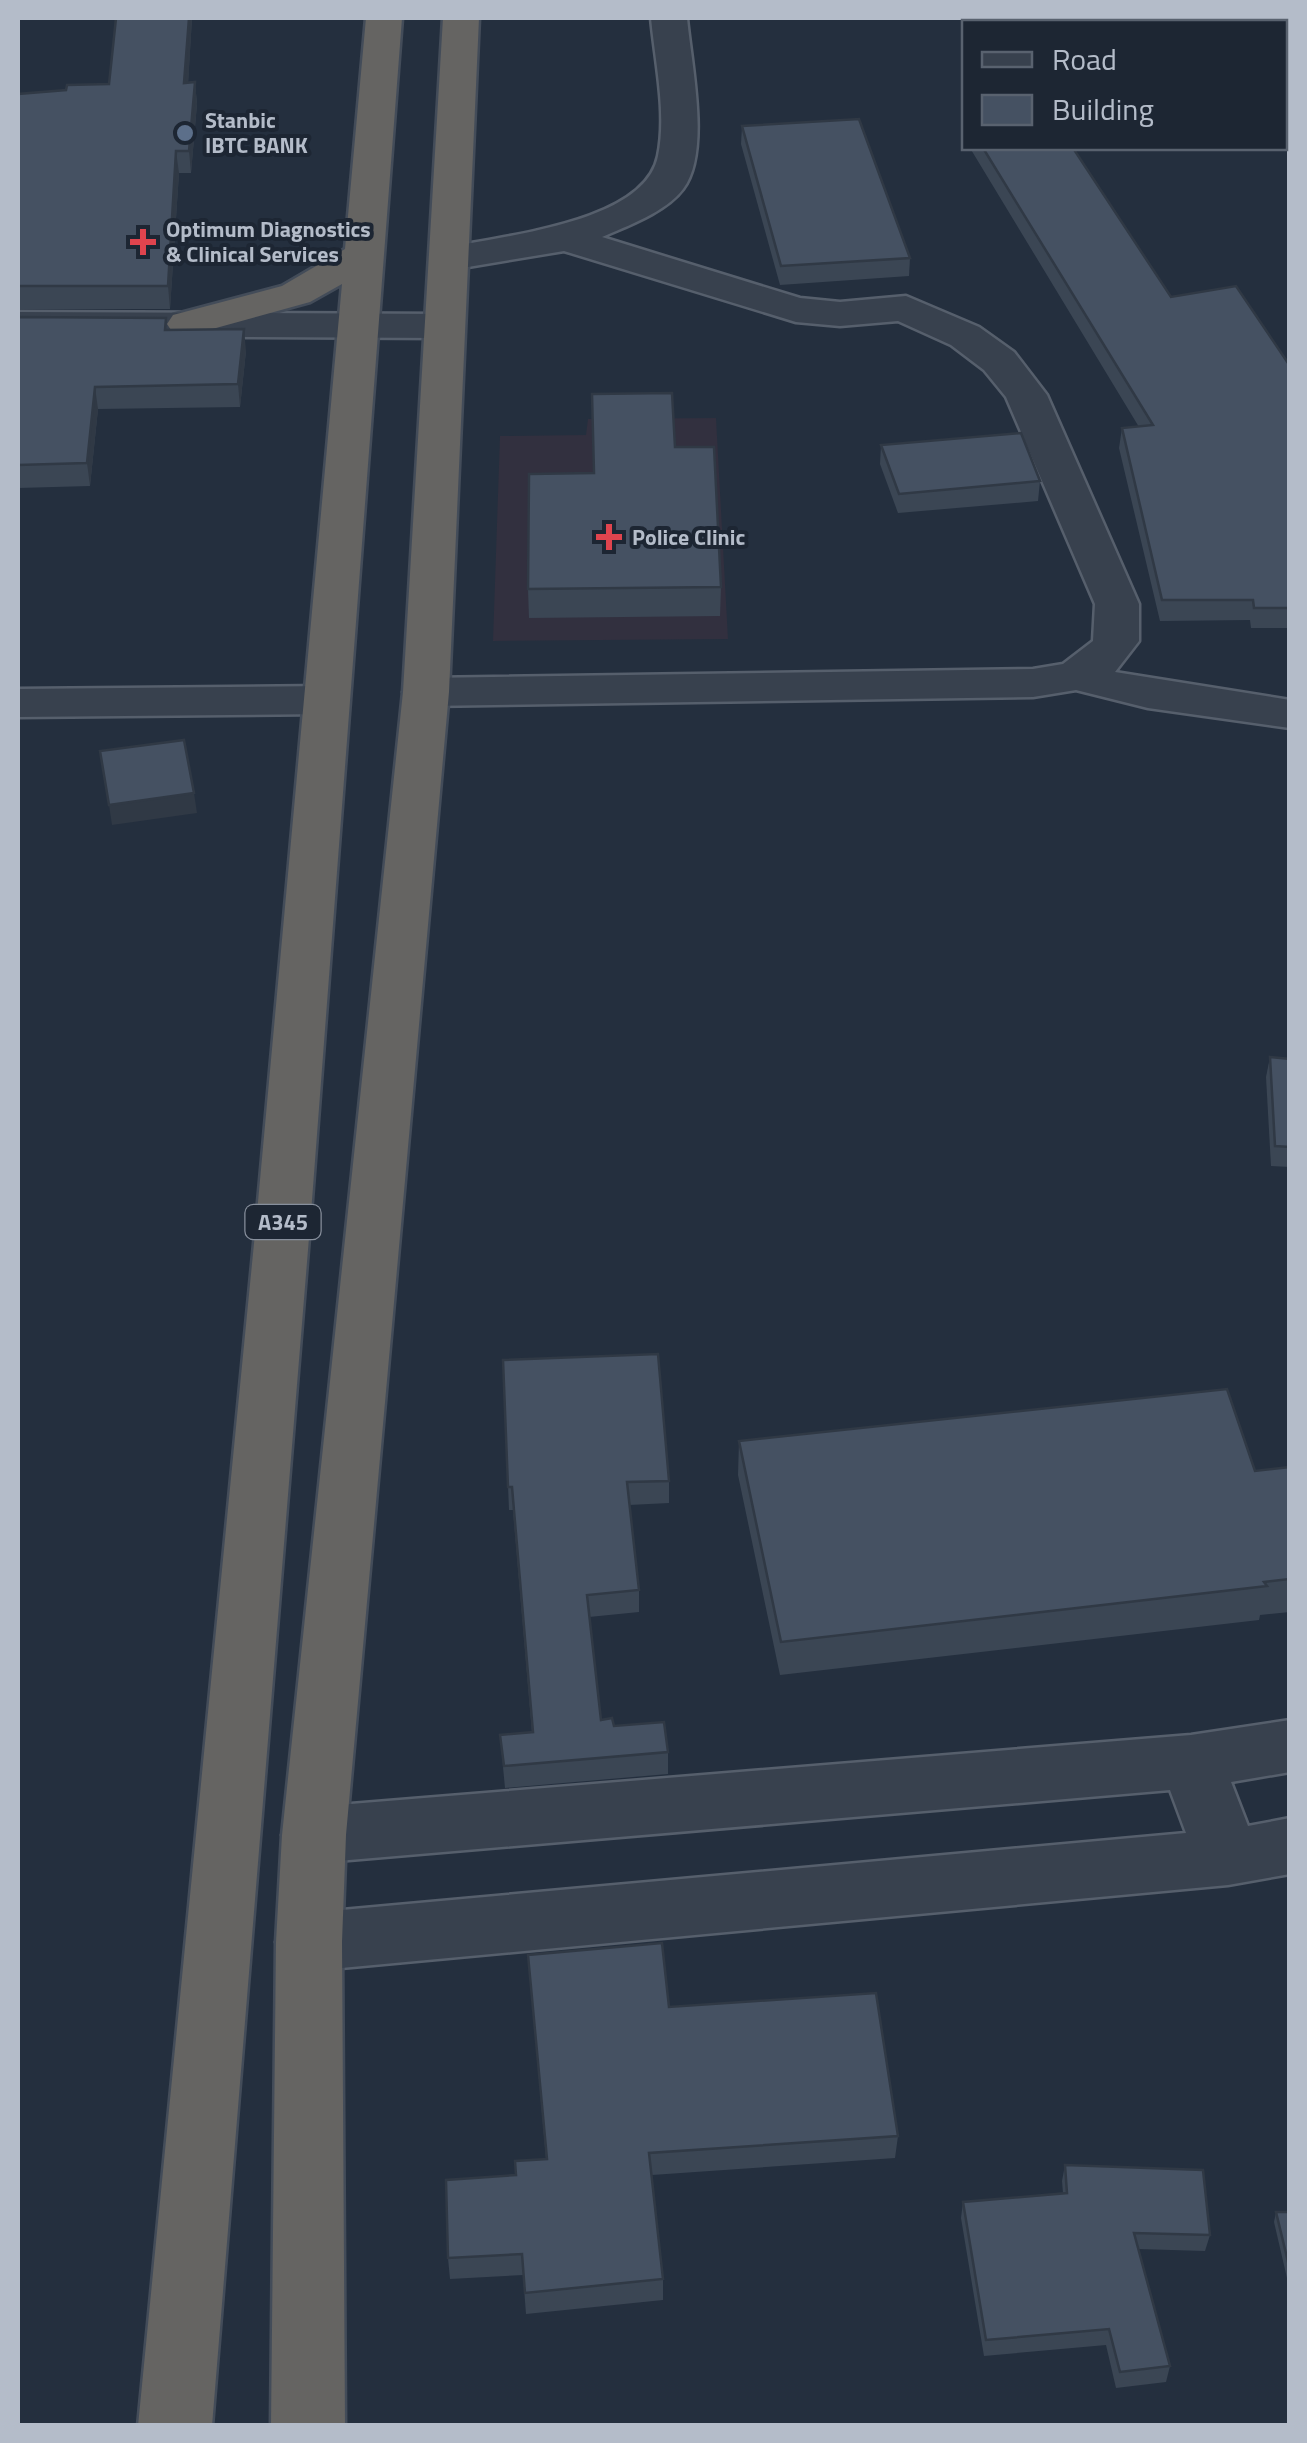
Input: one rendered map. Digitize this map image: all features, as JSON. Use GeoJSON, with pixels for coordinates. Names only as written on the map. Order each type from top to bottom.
{"type":"FeatureCollection","features":[{"type":"Feature","properties":{"kind":"highway","name":"A345"},"geometry":{"type":"LineString","coordinates":[[175,2426],[284,1213],[384,18]]}},
{"type":"Feature","properties":{"kind":"highway"},"geometry":{"type":"LineString","coordinates":[[308,2426],[308,1942],[314,1834],[426,692],[461,18]]}},
{"type":"Feature","properties":{"kind":"highway"},"geometry":{"type":"LineString","coordinates":[[188,324],[296,294],[363,256]]}},
{"type":"Feature","properties":{"kind":"street"},"geometry":{"type":"LineString","coordinates":[[450,258],[566,240],[626,212],[667,185],[677,157],[679,130],[669,18]]}},
{"type":"Feature","properties":{"kind":"street"},"geometry":{"type":"LineString","coordinates":[[426,692],[1033,683],[1076,676],[1110,656],[1120,634],[1118,604],[1026,395],[999,361],[965,336],[923,320],[906,308],[840,314],[769,304],[566,240]]}},
{"type":"Feature","properties":{"kind":"street"},"geometry":{"type":"LineString","coordinates":[[18,324],[444,326]]}},
{"type":"Feature","properties":{"kind":"street"},"geometry":{"type":"LineString","coordinates":[[1076,676],[1148,694],[1290,714]]}},
{"type":"Feature","properties":{"kind":"street"},"geometry":{"type":"LineString","coordinates":[[18,702],[326,700]]}},
{"type":"Feature","properties":{"kind":"street"},"geometry":{"type":"LineString","coordinates":[[314,1834],[1191,1762],[1290,1746]]}},
{"type":"Feature","properties":{"kind":"street"},"geometry":{"type":"LineString","coordinates":[[1191,1762],[1259,1852]]}},
{"type":"Feature","properties":{"kind":"street"},"geometry":{"type":"LineString","coordinates":[[308,1942],[1259,1852]]}},
{"type":"Feature","properties":{"kind":"shaded area","name":"Police Clinic"},"geometry":{"type":"Polygon","coordinates":[[[716,418],[728,639],[493,641],[500,436],[586,435],[588,419],[716,418]]]}},
{"type":"Feature","properties":{"kind":"building"},"geometry":{"type":"Polygon","coordinates":[[[116,18],[189,18],[184,83],[195,82],[189,151],[176,151],[168,286],[18,286],[18,94],[66,90],[67,85],[109,84],[116,18]]]}},
{"type":"Feature","properties":{"kind":"building"},"geometry":{"type":"Polygon","coordinates":[[[859,119],[910,258],[781,266],[742,126],[859,119]]]}},
{"type":"Feature","properties":{"kind":"building"},"geometry":{"type":"Polygon","coordinates":[[[984,150],[1074,150],[1171,297],[1236,286],[1290,366],[1290,608],[1254,608],[1253,600],[1162,600],[1122,428],[1153,425],[984,150]]]}},
{"type":"Feature","properties":{"kind":"building"},"geometry":{"type":"Polygon","coordinates":[[[18,317],[166,318],[165,330],[244,329],[238,384],[95,387],[87,463],[18,465],[18,317]]]}},
{"type":"Feature","properties":{"kind":"building"},"geometry":{"type":"Polygon","coordinates":[[[672,393],[675,447],[714,447],[721,587],[528,589],[529,474],[594,473],[592,394],[672,393]]]}},
{"type":"Feature","properties":{"kind":"building"},"geometry":{"type":"Polygon","coordinates":[[[1021,433],[1040,481],[899,494],[881,445],[1021,433]]]}},
{"type":"Feature","properties":{"kind":"building"},"geometry":{"type":"Polygon","coordinates":[[[184,740],[194,793],[109,805],[100,751],[184,740]]]}},
{"type":"Feature","properties":{"kind":"building"},"geometry":{"type":"Polygon","coordinates":[[[1270,1057],[1290,1059],[1290,1147],[1275,1146],[1270,1057]]]}},
{"type":"Feature","properties":{"kind":"building"},"geometry":{"type":"Polygon","coordinates":[[[658,1354],[669,1481],[627,1482],[639,1590],[587,1595],[601,1720],[612,1718],[614,1726],[664,1722],[668,1752],[504,1766],[500,1735],[533,1732],[512,1487],[508,1487],[503,1360],[658,1354]]]}},
{"type":"Feature","properties":{"kind":"building"},"geometry":{"type":"Polygon","coordinates":[[[1227,1389],[1255,1471],[1290,1467],[1290,1579],[1264,1582],[1267,1586],[781,1642],[739,1441],[1227,1389]]]}},
{"type":"Feature","properties":{"kind":"building"},"geometry":{"type":"Polygon","coordinates":[[[662,1943],[669,2007],[876,1993],[898,2136],[649,2153],[663,2279],[525,2293],[522,2254],[448,2258],[446,2180],[516,2175],[515,2161],[547,2159],[528,1955],[662,1943]]]}},
{"type":"Feature","properties":{"kind":"building"},"geometry":{"type":"Polygon","coordinates":[[[1065,2165],[1203,2170],[1210,2235],[1134,2233],[1170,2366],[1120,2372],[1109,2329],[986,2340],[963,2202],[1067,2193],[1065,2165]]]}},
{"type":"Feature","properties":{"kind":"building"},"geometry":{"type":"Polygon","coordinates":[[[1276,2212],[1290,2212],[1290,2270],[1276,2212]]]}},
{"type":"Feature","properties":{"kind":"place","name":"Stanbic IBTC BANK"},"geometry":{"type":"Point","coordinates":[185,133]}},
{"type":"Feature","properties":{"kind":"place","name":"Optimum Diagnostics & Clinical Services"},"geometry":{"type":"Point","coordinates":[143,242]}},
{"type":"Feature","properties":{"kind":"place","name":"Police Clinic"},"geometry":{"type":"Point","coordinates":[609,537]}}]}
